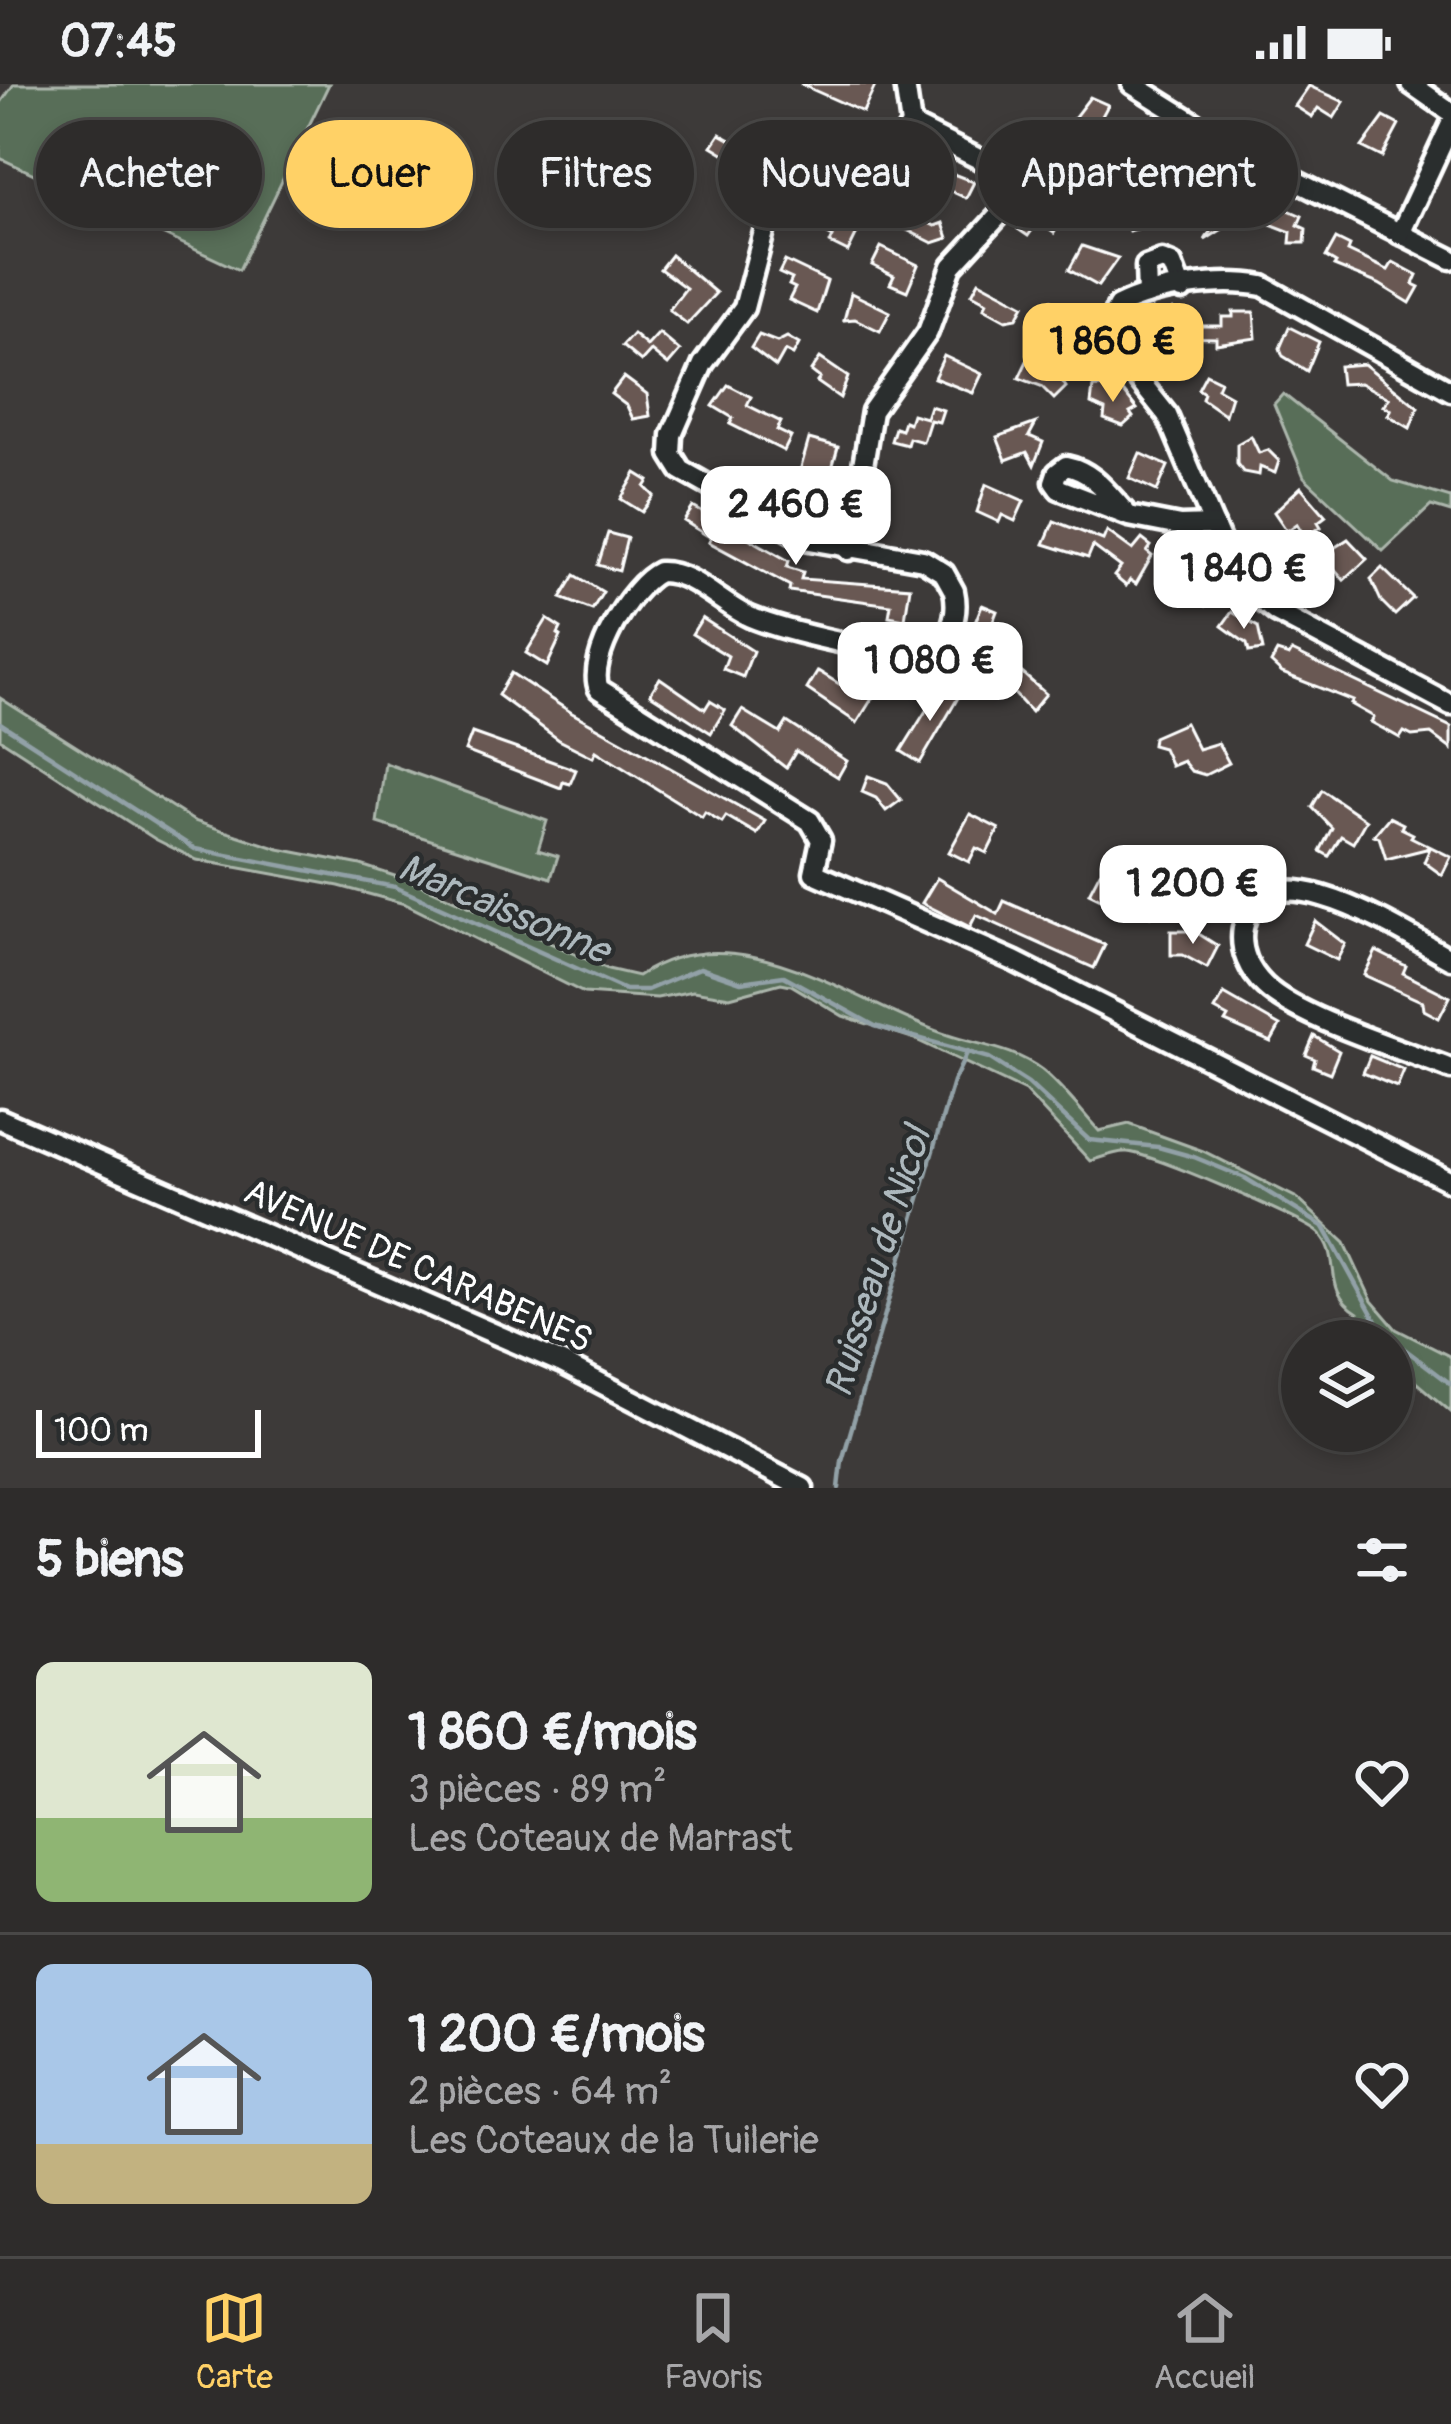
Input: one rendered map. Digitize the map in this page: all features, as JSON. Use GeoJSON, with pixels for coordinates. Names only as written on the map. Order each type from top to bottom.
{"type":"FeatureCollection","features":[{"type":"Feature","properties":{"kind":"street"},"geometry":{"type":"LineString","coordinates":[[905,84],[910,120]]}},
{"type":"Feature","properties":{"kind":"street"},"geometry":{"type":"LineString","coordinates":[[1132,84],[1252,159],[1451,260]]}},
{"type":"Feature","properties":{"kind":"street"},"geometry":{"type":"LineString","coordinates":[[1411,84],[1451,112]]}},
{"type":"Feature","properties":{"kind":"street"},"geometry":{"type":"LineString","coordinates":[[1400,234],[1451,124]]}},
{"type":"Feature","properties":{"kind":"street"},"geometry":{"type":"LineString","coordinates":[[850,550],[872,411],[928,332],[952,266],[1004,210],[1010,194],[999,169],[954,146]]}},
{"type":"Feature","properties":{"kind":"street"},"geometry":{"type":"LineString","coordinates":[[765,228],[744,308],[703,364],[670,444],[681,470],[804,539],[923,560],[944,573],[954,591],[956,608],[944,637],[934,647],[910,652],[803,634],[751,617],[675,572],[659,572],[638,588],[598,655],[593,672],[607,696],[810,821],[821,840],[814,873],[1014,961],[1451,1182]]}},
{"type":"Feature","properties":{"kind":"street"},"geometry":{"type":"LineString","coordinates":[[1147,296],[1146,266],[1162,260],[1172,264],[1182,290]]}},
{"type":"Feature","properties":{"kind":"street"},"geometry":{"type":"LineString","coordinates":[[1451,391],[1263,286],[1234,283],[1147,296],[1118,306],[1111,315],[1108,335],[1167,416],[1231,569],[1249,594],[1451,705]]}},
{"type":"Feature","properties":{"kind":"street"},"geometry":{"type":"LineString","coordinates":[[1129,516],[1180,526],[1214,525]]}},
{"type":"Feature","properties":{"kind":"street"},"geometry":{"type":"LineString","coordinates":[[1451,959],[1316,892],[1273,894],[1255,906],[1244,925],[1247,962],[1277,997],[1451,1069]]}},
{"type":"Feature","properties":{"kind":"street","name":"AVENUE DE CARABENES"},"geometry":{"type":"LineString","coordinates":[[0,1119],[562,1363],[803,1488]]}},
{"type":"Feature","properties":{"kind":"green space"},"geometry":{"type":"Polygon","coordinates":[[[14,84],[329,84],[312,120],[286,120],[286,173],[262,222],[262,120],[36,120],[36,175],[0,158],[0,104],[14,84]]]}},
{"type":"Feature","properties":{"kind":"green space"},"geometry":{"type":"Polygon","coordinates":[[[149,228],[259,228],[239,270],[149,228]]]}},
{"type":"Feature","properties":{"kind":"green space"},"geometry":{"type":"Polygon","coordinates":[[[1283,394],[1393,481],[1451,498],[1451,512],[1431,506],[1383,551],[1304,477],[1274,404],[1283,394]]]}},
{"type":"Feature","properties":{"kind":"green space"},"geometry":{"type":"Polygon","coordinates":[[[0,698],[194,821],[279,849],[361,865],[419,884],[608,969],[638,976],[676,958],[715,952],[755,957],[794,968],[948,1035],[1020,1057],[1065,1091],[1099,1131],[1129,1124],[1203,1151],[1297,1198],[1345,1243],[1372,1301],[1388,1320],[1358,1320],[1358,1313],[1339,1294],[1330,1252],[1319,1233],[1285,1214],[1140,1155],[1123,1152],[1090,1161],[1025,1091],[912,1038],[843,1016],[791,985],[781,983],[730,997],[693,991],[657,998],[584,993],[405,904],[339,886],[197,860],[155,839],[0,739],[0,698]]]}},
{"type":"Feature","properties":{"kind":"green space"},"geometry":{"type":"Polygon","coordinates":[[[385,763],[547,821],[538,850],[558,856],[551,878],[377,823],[385,763]]]}},
{"type":"Feature","properties":{"kind":"green space"},"geometry":{"type":"Polygon","coordinates":[[[1413,1338],[1451,1357],[1451,1412],[1413,1380],[1413,1338]]]}},
{"type":"Feature","properties":{"kind":"building"},"geometry":{"type":"Polygon","coordinates":[[[800,84],[876,84],[863,112],[800,84]]]}},
{"type":"Feature","properties":{"kind":"building"},"geometry":{"type":"Polygon","coordinates":[[[1309,86],[1344,102],[1334,118],[1318,108],[1312,117],[1295,106],[1309,86]]]}},
{"type":"Feature","properties":{"kind":"building"},"geometry":{"type":"Polygon","coordinates":[[[1090,97],[1108,105],[1104,120],[1072,120],[1090,97]]]}},
{"type":"Feature","properties":{"kind":"building"},"geometry":{"type":"Polygon","coordinates":[[[1384,117],[1399,125],[1382,157],[1362,147],[1384,117]]]}},
{"type":"Feature","properties":{"kind":"building"},"geometry":{"type":"Polygon","coordinates":[[[954,174],[974,182],[966,198],[954,193],[954,174]]]}},
{"type":"Feature","properties":{"kind":"building"},"geometry":{"type":"Polygon","coordinates":[[[1298,225],[1306,229],[1305,243],[1290,243],[1291,232],[1281,228],[1298,225]]]}},
{"type":"Feature","properties":{"kind":"building"},"geometry":{"type":"Polygon","coordinates":[[[816,228],[860,228],[848,252],[830,243],[833,237],[816,228]]]}},
{"type":"Feature","properties":{"kind":"building"},"geometry":{"type":"Polygon","coordinates":[[[903,228],[945,228],[948,238],[933,243],[903,228]]]}},
{"type":"Feature","properties":{"kind":"building"},"geometry":{"type":"Polygon","coordinates":[[[1336,239],[1350,246],[1348,251],[1388,270],[1393,262],[1417,275],[1413,284],[1419,287],[1410,303],[1334,266],[1326,257],[1336,239]]]}},
{"type":"Feature","properties":{"kind":"building"},"geometry":{"type":"Polygon","coordinates":[[[1082,246],[1118,258],[1098,286],[1069,270],[1082,246]]]}},
{"type":"Feature","properties":{"kind":"building"},"geometry":{"type":"Polygon","coordinates":[[[881,247],[918,265],[907,291],[890,284],[894,276],[872,265],[881,247]]]}},
{"type":"Feature","properties":{"kind":"building"},"geometry":{"type":"Polygon","coordinates":[[[671,255],[716,293],[687,324],[669,310],[686,288],[660,269],[671,255]]]}},
{"type":"Feature","properties":{"kind":"building"},"geometry":{"type":"Polygon","coordinates":[[[785,261],[827,281],[817,313],[789,300],[795,288],[789,285],[792,279],[779,273],[785,261]]]}},
{"type":"Feature","properties":{"kind":"building"},"geometry":{"type":"Polygon","coordinates":[[[979,281],[1024,305],[1017,318],[1006,320],[984,308],[987,302],[972,294],[979,281]]]}},
{"type":"Feature","properties":{"kind":"building"},"geometry":{"type":"Polygon","coordinates":[[[851,293],[890,312],[880,331],[855,319],[844,320],[851,293]]]}},
{"type":"Feature","properties":{"kind":"building"},"geometry":{"type":"Polygon","coordinates":[[[1052,300],[1080,318],[1067,338],[1039,320],[1052,300]]]}},
{"type":"Feature","properties":{"kind":"building"},"geometry":{"type":"Polygon","coordinates":[[[1172,310],[1172,321],[1194,322],[1194,326],[1222,326],[1222,317],[1233,317],[1233,312],[1254,312],[1256,338],[1216,344],[1216,338],[1177,337],[1177,348],[1155,349],[1146,337],[1147,318],[1162,318],[1172,310]]]}},
{"type":"Feature","properties":{"kind":"building"},"geometry":{"type":"Polygon","coordinates":[[[1289,327],[1319,342],[1307,371],[1283,356],[1280,348],[1289,327]]]}},
{"type":"Feature","properties":{"kind":"building"},"geometry":{"type":"Polygon","coordinates":[[[659,333],[680,351],[668,365],[651,351],[641,362],[622,346],[633,334],[647,346],[659,333]]]}},
{"type":"Feature","properties":{"kind":"building"},"geometry":{"type":"Polygon","coordinates":[[[759,335],[777,342],[787,337],[799,344],[793,355],[785,351],[776,367],[751,348],[759,335]]]}},
{"type":"Feature","properties":{"kind":"building"},"geometry":{"type":"Polygon","coordinates":[[[944,356],[982,374],[973,393],[934,378],[944,356]]]}},
{"type":"Feature","properties":{"kind":"building"},"geometry":{"type":"Polygon","coordinates":[[[820,358],[848,377],[840,398],[817,382],[820,378],[811,371],[820,358]]]}},
{"type":"Feature","properties":{"kind":"building"},"geometry":{"type":"Polygon","coordinates":[[[1027,361],[1054,369],[1066,387],[1054,399],[1041,386],[1019,378],[1027,361]]]}},
{"type":"Feature","properties":{"kind":"building"},"geometry":{"type":"Polygon","coordinates":[[[1364,364],[1418,407],[1410,428],[1388,415],[1391,410],[1384,406],[1389,398],[1360,383],[1341,384],[1339,366],[1364,364]]]}},
{"type":"Feature","properties":{"kind":"building"},"geometry":{"type":"Polygon","coordinates":[[[1206,374],[1220,381],[1217,388],[1231,396],[1225,415],[1202,399],[1204,393],[1198,389],[1206,374]]]}},
{"type":"Feature","properties":{"kind":"building"},"geometry":{"type":"Polygon","coordinates":[[[624,377],[647,394],[650,416],[633,419],[627,406],[611,394],[624,377]]]}},
{"type":"Feature","properties":{"kind":"building"},"geometry":{"type":"Polygon","coordinates":[[[728,385],[751,397],[747,405],[781,422],[777,430],[791,437],[784,451],[730,424],[733,418],[713,406],[728,385]]]}},
{"type":"Feature","properties":{"kind":"building"},"geometry":{"type":"Polygon","coordinates":[[[1093,387],[1121,389],[1137,409],[1130,413],[1133,417],[1123,426],[1104,419],[1105,410],[1091,404],[1093,387]]]}},
{"type":"Feature","properties":{"kind":"building"},"geometry":{"type":"Polygon","coordinates":[[[930,406],[943,410],[939,422],[930,420],[923,442],[891,441],[895,428],[901,430],[912,414],[926,418],[930,406]]]}},
{"type":"Feature","properties":{"kind":"building"},"geometry":{"type":"Polygon","coordinates":[[[1036,423],[1029,436],[1043,442],[1034,465],[1027,452],[1006,460],[997,437],[1036,423]]]}},
{"type":"Feature","properties":{"kind":"building"},"geometry":{"type":"Polygon","coordinates":[[[1251,436],[1259,453],[1268,450],[1279,461],[1275,473],[1260,467],[1259,475],[1243,472],[1237,464],[1237,444],[1251,436]]]}},
{"type":"Feature","properties":{"kind":"building"},"geometry":{"type":"Polygon","coordinates":[[[809,439],[838,447],[829,479],[800,471],[809,439]]]}},
{"type":"Feature","properties":{"kind":"building"},"geometry":{"type":"Polygon","coordinates":[[[1140,453],[1168,466],[1157,491],[1129,478],[1140,453]]]}},
{"type":"Feature","properties":{"kind":"building"},"geometry":{"type":"Polygon","coordinates":[[[636,473],[649,481],[645,487],[654,496],[642,512],[621,499],[636,473]]]}},
{"type":"Feature","properties":{"kind":"building"},"geometry":{"type":"Polygon","coordinates":[[[986,484],[1024,501],[1015,521],[1002,515],[999,522],[977,512],[986,484]]]}},
{"type":"Feature","properties":{"kind":"building"},"geometry":{"type":"Polygon","coordinates":[[[1301,487],[1326,516],[1318,522],[1321,527],[1305,537],[1297,524],[1287,531],[1274,512],[1301,487]]]}},
{"type":"Feature","properties":{"kind":"building"},"geometry":{"type":"Polygon","coordinates":[[[693,507],[789,561],[787,567],[803,572],[801,579],[910,587],[905,619],[889,616],[891,605],[789,591],[790,586],[709,542],[711,538],[684,521],[693,507]]]}},
{"type":"Feature","properties":{"kind":"building"},"geometry":{"type":"Polygon","coordinates":[[[1054,521],[1103,540],[1107,531],[1133,550],[1142,539],[1151,546],[1147,552],[1152,556],[1136,584],[1130,580],[1126,586],[1114,576],[1121,567],[1093,546],[1088,558],[1044,544],[1054,521]]]}},
{"type":"Feature","properties":{"kind":"building"},"geometry":{"type":"Polygon","coordinates":[[[608,533],[627,538],[619,571],[598,565],[608,533]]]}},
{"type":"Feature","properties":{"kind":"building"},"geometry":{"type":"Polygon","coordinates":[[[1348,539],[1367,559],[1344,580],[1323,555],[1348,539]]]}},
{"type":"Feature","properties":{"kind":"building"},"geometry":{"type":"Polygon","coordinates":[[[1177,563],[1203,571],[1201,577],[1215,583],[1206,606],[1168,582],[1177,563]]]}},
{"type":"Feature","properties":{"kind":"building"},"geometry":{"type":"Polygon","coordinates":[[[1382,568],[1413,598],[1395,615],[1381,601],[1371,579],[1382,568]]]}},
{"type":"Feature","properties":{"kind":"building"},"geometry":{"type":"Polygon","coordinates":[[[575,575],[603,592],[592,610],[561,598],[575,575]]]}},
{"type":"Feature","properties":{"kind":"building"},"geometry":{"type":"Polygon","coordinates":[[[982,605],[997,611],[984,646],[968,640],[982,605]]]}},
{"type":"Feature","properties":{"kind":"building"},"geometry":{"type":"Polygon","coordinates":[[[1232,612],[1258,627],[1263,650],[1249,652],[1247,644],[1222,626],[1232,612]]]}},
{"type":"Feature","properties":{"kind":"building"},"geometry":{"type":"Polygon","coordinates":[[[702,618],[753,651],[743,677],[723,669],[728,656],[692,634],[702,618]]]}},
{"type":"Feature","properties":{"kind":"building"},"geometry":{"type":"Polygon","coordinates":[[[547,619],[561,628],[561,636],[547,666],[526,653],[547,619]]]}},
{"type":"Feature","properties":{"kind":"building"},"geometry":{"type":"Polygon","coordinates":[[[1292,651],[1451,727],[1451,749],[1431,734],[1404,732],[1400,738],[1371,722],[1374,717],[1353,701],[1282,673],[1271,663],[1277,652],[1289,656],[1292,651]]]}},
{"type":"Feature","properties":{"kind":"building"},"geometry":{"type":"Polygon","coordinates":[[[818,671],[849,690],[857,676],[871,685],[866,692],[873,697],[857,723],[807,689],[818,671]]]}},
{"type":"Feature","properties":{"kind":"building"},"geometry":{"type":"Polygon","coordinates":[[[511,673],[572,713],[765,821],[757,834],[726,816],[722,822],[705,812],[702,817],[596,751],[593,757],[559,740],[498,695],[511,673]]]}},
{"type":"Feature","properties":{"kind":"building"},"geometry":{"type":"Polygon","coordinates":[[[1022,673],[1046,694],[1031,712],[1009,688],[1022,673]]]}},
{"type":"Feature","properties":{"kind":"building"},"geometry":{"type":"Polygon","coordinates":[[[660,678],[705,709],[710,701],[725,710],[711,733],[650,694],[660,678]]]}},
{"type":"Feature","properties":{"kind":"building"},"geometry":{"type":"Polygon","coordinates":[[[942,685],[959,696],[920,763],[901,751],[942,685]]]}},
{"type":"Feature","properties":{"kind":"building"},"geometry":{"type":"Polygon","coordinates":[[[742,710],[780,733],[787,722],[847,761],[838,777],[796,751],[786,768],[732,726],[742,710]]]}},
{"type":"Feature","properties":{"kind":"building"},"geometry":{"type":"Polygon","coordinates":[[[1185,723],[1198,749],[1218,743],[1229,763],[1205,775],[1191,771],[1183,761],[1171,766],[1163,748],[1152,745],[1153,737],[1185,723]]]}},
{"type":"Feature","properties":{"kind":"building"},"geometry":{"type":"Polygon","coordinates":[[[472,733],[576,770],[570,784],[563,782],[561,788],[465,751],[472,733]]]}},
{"type":"Feature","properties":{"kind":"building"},"geometry":{"type":"Polygon","coordinates":[[[868,776],[887,783],[901,800],[886,811],[876,798],[862,792],[868,776]]]}},
{"type":"Feature","properties":{"kind":"building"},"geometry":{"type":"Polygon","coordinates":[[[1322,790],[1366,820],[1353,843],[1341,836],[1329,856],[1320,851],[1332,828],[1312,807],[1322,790]]]}},
{"type":"Feature","properties":{"kind":"building"},"geometry":{"type":"Polygon","coordinates":[[[970,814],[999,829],[987,853],[976,848],[969,862],[949,852],[970,814]]]}},
{"type":"Feature","properties":{"kind":"building"},"geometry":{"type":"Polygon","coordinates":[[[1389,817],[1403,824],[1401,828],[1411,837],[1451,857],[1442,875],[1424,862],[1430,848],[1386,859],[1374,835],[1389,817]]]}},
{"type":"Feature","properties":{"kind":"building"},"geometry":{"type":"Polygon","coordinates":[[[1212,861],[1231,872],[1237,893],[1220,899],[1199,885],[1212,861]]]}},
{"type":"Feature","properties":{"kind":"building"},"geometry":{"type":"Polygon","coordinates":[[[1100,872],[1166,902],[1159,915],[1152,912],[1150,917],[1122,903],[1119,908],[1089,893],[1100,872]]]}},
{"type":"Feature","properties":{"kind":"building"},"geometry":{"type":"Polygon","coordinates":[[[937,878],[998,914],[1004,901],[1105,945],[1094,968],[976,915],[970,927],[922,903],[937,878]]]}},
{"type":"Feature","properties":{"kind":"building"},"geometry":{"type":"Polygon","coordinates":[[[1315,921],[1345,944],[1337,960],[1304,944],[1315,921]]]}},
{"type":"Feature","properties":{"kind":"building"},"geometry":{"type":"Polygon","coordinates":[[[1171,931],[1194,931],[1218,946],[1207,968],[1183,955],[1171,955],[1171,931]]]}},
{"type":"Feature","properties":{"kind":"building"},"geometry":{"type":"Polygon","coordinates":[[[1376,951],[1406,966],[1403,973],[1450,997],[1439,1018],[1424,1010],[1423,1002],[1364,975],[1376,951]]]}},
{"type":"Feature","properties":{"kind":"building"},"geometry":{"type":"Polygon","coordinates":[[[1224,994],[1280,1026],[1271,1042],[1225,1022],[1228,1017],[1215,1010],[1224,994]]]}},
{"type":"Feature","properties":{"kind":"building"},"geometry":{"type":"Polygon","coordinates":[[[1314,1036],[1339,1051],[1330,1073],[1313,1066],[1315,1059],[1306,1055],[1314,1036]]]}},
{"type":"Feature","properties":{"kind":"building"},"geometry":{"type":"Polygon","coordinates":[[[1370,1056],[1404,1070],[1397,1087],[1363,1073],[1370,1056]]]}},
{"type":"Feature","properties":{"kind":"waterway","name":"Marcaissonne"},"geometry":{"type":"LineString","coordinates":[[0,723],[195,849],[395,887],[625,990],[647,990],[700,968],[741,982],[784,976],[875,1026],[989,1058],[1028,1083],[1089,1140],[1158,1147],[1194,1157],[1245,1178],[1324,1227],[1382,1332],[1451,1384]]}},
{"type":"Feature","properties":{"kind":"waterway","name":"Ruisseau de Nicol"},"geometry":{"type":"LineString","coordinates":[[839,1488],[842,1461],[953,1082],[968,1051]]}}]}
